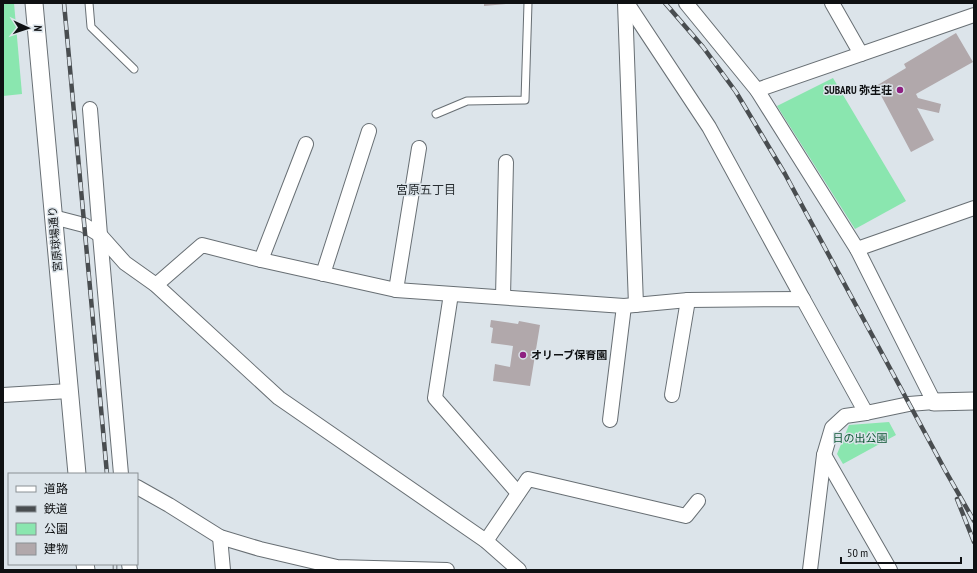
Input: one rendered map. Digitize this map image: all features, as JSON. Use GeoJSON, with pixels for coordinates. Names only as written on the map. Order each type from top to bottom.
{"type":"FeatureCollection","features":[{"type":"Feature","properties":{"kind":"street","name":"宮原球場通り"},"geometry":{"type":"LineString","coordinates":[[34,3],[77,473]]}},
{"type":"Feature","properties":{"kind":"street"},"geometry":{"type":"LineString","coordinates":[[626,3],[709,127],[866,413]]}},
{"type":"Feature","properties":{"kind":"street"},"geometry":{"type":"LineString","coordinates":[[610,420],[630,306],[626,3]]}},
{"type":"Feature","properties":{"kind":"street"},"geometry":{"type":"LineString","coordinates":[[686,3],[757,90],[857,249],[934,402]]}},
{"type":"Feature","properties":{"kind":"street"},"geometry":{"type":"LineString","coordinates":[[832,3],[860,54]]}},
{"type":"Feature","properties":{"kind":"street"},"geometry":{"type":"LineString","coordinates":[[757,90],[974,15]]}},
{"type":"Feature","properties":{"kind":"street"},"geometry":{"type":"LineString","coordinates":[[90,109],[121,473]]}},
{"type":"Feature","properties":{"kind":"street"},"geometry":{"type":"LineString","coordinates":[[323,274],[370,130]]}},
{"type":"Feature","properties":{"kind":"street"},"geometry":{"type":"LineString","coordinates":[[261,260],[306,144]]}},
{"type":"Feature","properties":{"kind":"street"},"geometry":{"type":"LineString","coordinates":[[396,290],[419,148]]}},
{"type":"Feature","properties":{"kind":"street"},"geometry":{"type":"LineString","coordinates":[[503,297],[506,162]]}},
{"type":"Feature","properties":{"kind":"street"},"geometry":{"type":"LineString","coordinates":[[857,249],[974,208]]}},
{"type":"Feature","properties":{"kind":"street"},"geometry":{"type":"LineString","coordinates":[[53,217],[84,225],[100,235],[125,263],[156,285],[279,398],[486,541],[519,570]]}},
{"type":"Feature","properties":{"kind":"street"},"geometry":{"type":"LineString","coordinates":[[156,285],[202,245],[261,260],[396,290],[630,306],[688,300],[803,299]]}},
{"type":"Feature","properties":{"kind":"street"},"geometry":{"type":"LineString","coordinates":[[451,294],[435,398],[518,493]]}},
{"type":"Feature","properties":{"kind":"street"},"geometry":{"type":"LineString","coordinates":[[672,395],[688,300]]}},
{"type":"Feature","properties":{"kind":"street"},"geometry":{"type":"LineString","coordinates":[[3,395],[69,391]]}},
{"type":"Feature","properties":{"kind":"street"},"geometry":{"type":"LineString","coordinates":[[810,570],[824,455],[832,428],[845,416],[909,404],[974,401]]}},
{"type":"Feature","properties":{"kind":"street"},"geometry":{"type":"LineString","coordinates":[[824,455],[890,570]]}},
{"type":"Feature","properties":{"kind":"street"},"geometry":{"type":"LineString","coordinates":[[486,541],[528,479],[686,516],[698,501]]}},
{"type":"Feature","properties":{"kind":"street"},"geometry":{"type":"LineString","coordinates":[[138,488],[220,537],[260,549],[337,569],[447,570]]}},
{"type":"Feature","properties":{"kind":"street"},"geometry":{"type":"LineString","coordinates":[[220,537],[223,570]]}},
{"type":"Feature","properties":{"kind":"lane"},"geometry":{"type":"LineString","coordinates":[[89,3],[91,27],[134,69]]}},
{"type":"Feature","properties":{"kind":"lane"},"geometry":{"type":"LineString","coordinates":[[436,114],[467,101],[525,100],[528,3]]}},
{"type":"Feature","properties":{"kind":"green space"},"geometry":{"type":"Polygon","coordinates":[[[3,3],[14,3],[22,94],[3,96],[3,3]]]}},
{"type":"Feature","properties":{"kind":"green space"},"geometry":{"type":"Polygon","coordinates":[[[833,78],[906,201],[855,229],[777,106],[833,78]]]}},
{"type":"Feature","properties":{"kind":"green space","name":"日の出公園"},"geometry":{"type":"Polygon","coordinates":[[[889,422],[896,435],[843,464],[837,454],[849,425],[889,422]]]}},
{"type":"Feature","properties":{"kind":"building"},"geometry":{"type":"Polygon","coordinates":[[[484,3],[506,3],[506,4],[484,6],[484,3]]]}},
{"type":"Feature","properties":{"kind":"building","name":"SUBARU 弥生荘"},"geometry":{"type":"Polygon","coordinates":[[[956,33],[973,62],[916,94],[918,98],[941,104],[939,113],[917,108],[934,140],[911,152],[876,86],[906,68],[904,64],[956,33]]]}},
{"type":"Feature","properties":{"kind":"building","name":"オリーブ保育園"},"geometry":{"type":"Polygon","coordinates":[[[491,320],[518,324],[519,321],[540,325],[530,386],[493,381],[495,364],[510,367],[513,346],[491,343],[493,328],[490,327],[491,320]]]}},
{"type":"Feature","properties":{"kind":"railway"},"geometry":{"type":"LineString","coordinates":[[64,3],[107,473]]}},
{"type":"Feature","properties":{"kind":"railway"},"geometry":{"type":"LineString","coordinates":[[665,3],[703,47],[736,92],[785,174],[974,521]]}},
{"type":"Feature","properties":{"kind":"railway"},"geometry":{"type":"LineString","coordinates":[[957,499],[974,542]]}},
{"type":"Feature","properties":{"kind":"railway"},"geometry":{"type":"LineString","coordinates":[[115,565],[115,570]]}},
{"type":"Feature","properties":{"kind":"place","name":"SUBARU 弥生荘"},"geometry":{"type":"Point","coordinates":[900,90]}},
{"type":"Feature","properties":{"kind":"place","name":"オリーブ保育園"},"geometry":{"type":"Point","coordinates":[523,355]}},
{"type":"Feature","properties":{"kind":"district","name":"宮原五丁目"},"geometry":{"type":"Point","coordinates":[426,190]}}]}
